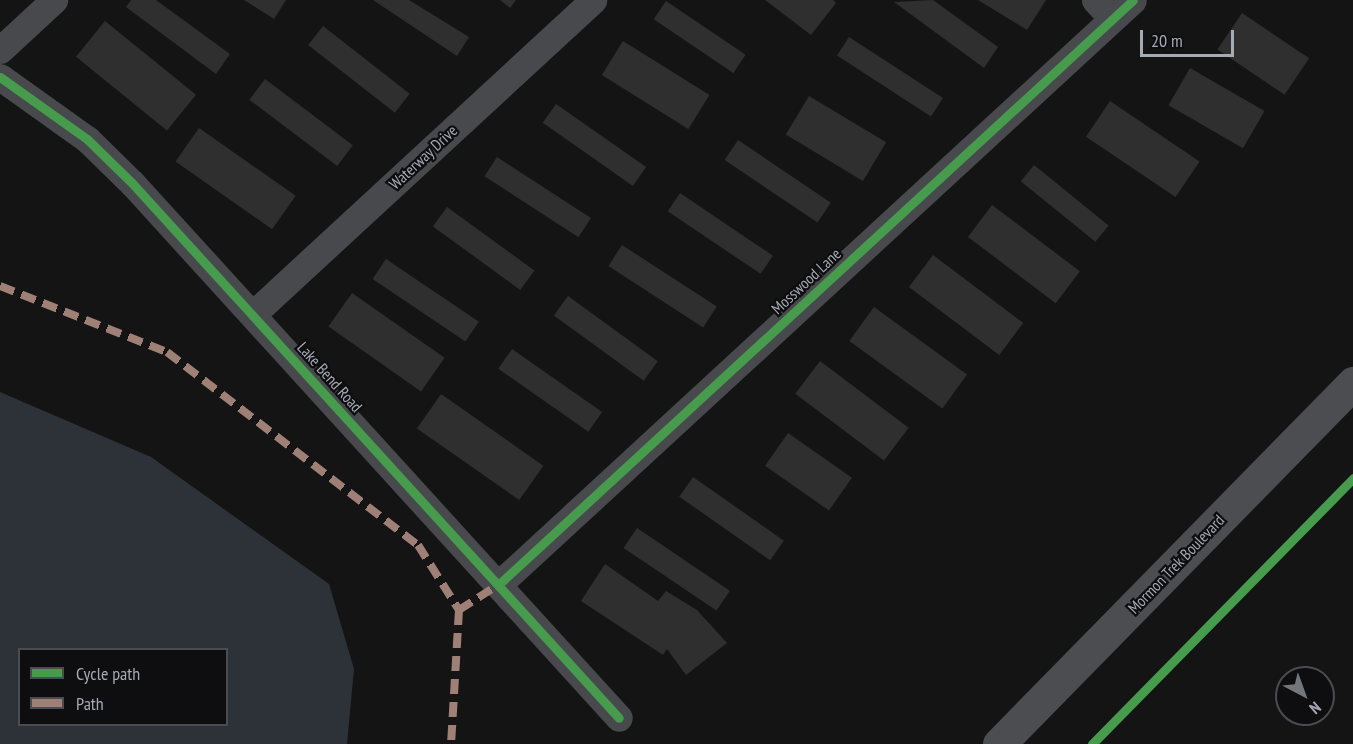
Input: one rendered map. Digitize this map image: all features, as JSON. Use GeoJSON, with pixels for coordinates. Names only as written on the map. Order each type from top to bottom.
{"type":"FeatureCollection","features":[{"type":"Feature","properties":{"kind":"main road","name":"Mormon Trek Boulevard"},"geometry":{"type":"LineString","coordinates":[[999,744],[1353,383]]}},
{"type":"Feature","properties":{"kind":"street"},"geometry":{"type":"LineString","coordinates":[[0,50],[54,0]]}},
{"type":"Feature","properties":{"kind":"street","name":"Waterway Drive"},"geometry":{"type":"LineString","coordinates":[[253,314],[593,0]]}},
{"type":"Feature","properties":{"kind":"street","name":"Mosswood Lane"},"geometry":{"type":"LineString","coordinates":[[498,585],[1103,10],[1133,0]]}},
{"type":"Feature","properties":{"kind":"street","name":"Lake Bend Road"},"geometry":{"type":"LineString","coordinates":[[0,77],[87,139],[253,314],[619,718]]}},
{"type":"Feature","properties":{"kind":"shaded area"},"geometry":{"type":"Polygon","coordinates":[[[0,392],[151,457],[329,584],[354,669],[347,744],[0,744],[0,392]]]}},
{"type":"Feature","properties":{"kind":"building"},"geometry":{"type":"Polygon","coordinates":[[[131,0],[156,0],[230,54],[216,74],[126,7],[131,0]]]}},
{"type":"Feature","properties":{"kind":"building"},"geometry":{"type":"Polygon","coordinates":[[[244,0],[286,0],[274,19],[244,0]]]}},
{"type":"Feature","properties":{"kind":"building"},"geometry":{"type":"Polygon","coordinates":[[[373,0],[409,0],[469,37],[457,56],[373,0]]]}},
{"type":"Feature","properties":{"kind":"building"},"geometry":{"type":"Polygon","coordinates":[[[500,0],[516,0],[510,8],[500,0]]]}},
{"type":"Feature","properties":{"kind":"building"},"geometry":{"type":"Polygon","coordinates":[[[765,0],[833,0],[836,3],[811,35],[765,0]]]}},
{"type":"Feature","properties":{"kind":"building"},"geometry":{"type":"Polygon","coordinates":[[[933,0],[998,47],[984,68],[894,2],[933,0]]]}},
{"type":"Feature","properties":{"kind":"building"},"geometry":{"type":"Polygon","coordinates":[[[978,0],[1046,0],[1027,30],[978,0]]]}},
{"type":"Feature","properties":{"kind":"building"},"geometry":{"type":"Polygon","coordinates":[[[666,1],[746,55],[733,73],[654,19],[666,1]]]}},
{"type":"Feature","properties":{"kind":"building"},"geometry":{"type":"Polygon","coordinates":[[[1242,13],[1309,58],[1285,95],[1217,49],[1242,13]]]}},
{"type":"Feature","properties":{"kind":"building"},"geometry":{"type":"Polygon","coordinates":[[[105,21],[196,95],[167,130],[76,57],[105,21]]]}},
{"type":"Feature","properties":{"kind":"building"},"geometry":{"type":"Polygon","coordinates":[[[323,26],[410,94],[395,113],[308,45],[323,26]]]}},
{"type":"Feature","properties":{"kind":"building"},"geometry":{"type":"Polygon","coordinates":[[[849,37],[943,98],[931,116],[837,55],[849,37]]]}},
{"type":"Feature","properties":{"kind":"building"},"geometry":{"type":"Polygon","coordinates":[[[623,41],[710,95],[688,129],[602,75],[623,41]]]}},
{"type":"Feature","properties":{"kind":"building"},"geometry":{"type":"Polygon","coordinates":[[[1190,68],[1264,111],[1243,148],[1168,105],[1190,68]]]}},
{"type":"Feature","properties":{"kind":"building"},"geometry":{"type":"Polygon","coordinates":[[[265,79],[353,145],[337,166],[249,100],[265,79]]]}},
{"type":"Feature","properties":{"kind":"building"},"geometry":{"type":"Polygon","coordinates":[[[809,96],[886,142],[863,181],[786,135],[809,96]]]}},
{"type":"Feature","properties":{"kind":"building"},"geometry":{"type":"Polygon","coordinates":[[[1110,101],[1200,161],[1175,197],[1086,137],[1110,101]]]}},
{"type":"Feature","properties":{"kind":"building"},"geometry":{"type":"Polygon","coordinates":[[[556,104],[646,167],[633,186],[543,123],[556,104]]]}},
{"type":"Feature","properties":{"kind":"building"},"geometry":{"type":"Polygon","coordinates":[[[199,128],[296,196],[272,229],[175,162],[199,128]]]}},
{"type":"Feature","properties":{"kind":"building"},"geometry":{"type":"Polygon","coordinates":[[[738,140],[831,203],[817,223],[725,160],[738,140]]]}},
{"type":"Feature","properties":{"kind":"building"},"geometry":{"type":"Polygon","coordinates":[[[497,157],[591,218],[578,237],[484,176],[497,157]]]}},
{"type":"Feature","properties":{"kind":"building"},"geometry":{"type":"Polygon","coordinates":[[[1034,165],[1109,225],[1095,242],[1021,181],[1034,165]]]}},
{"type":"Feature","properties":{"kind":"building"},"geometry":{"type":"Polygon","coordinates":[[[680,193],[773,256],[761,274],[668,211],[680,193]]]}},
{"type":"Feature","properties":{"kind":"building"},"geometry":{"type":"Polygon","coordinates":[[[992,205],[1080,271],[1056,303],[968,237],[992,205]]]}},
{"type":"Feature","properties":{"kind":"building"},"geometry":{"type":"Polygon","coordinates":[[[447,207],[534,270],[520,290],[433,226],[447,207]]]}},
{"type":"Feature","properties":{"kind":"building"},"geometry":{"type":"Polygon","coordinates":[[[622,245],[717,307],[703,328],[608,266],[622,245]]]}},
{"type":"Feature","properties":{"kind":"building"},"geometry":{"type":"Polygon","coordinates":[[[933,255],[1023,323],[999,355],[909,287],[933,255]]]}},
{"type":"Feature","properties":{"kind":"building"},"geometry":{"type":"Polygon","coordinates":[[[386,259],[479,322],[465,342],[373,279],[386,259]]]}},
{"type":"Feature","properties":{"kind":"building"},"geometry":{"type":"Polygon","coordinates":[[[352,293],[445,358],[421,391],[328,327],[352,293]]]}},
{"type":"Feature","properties":{"kind":"building"},"geometry":{"type":"Polygon","coordinates":[[[568,296],[658,361],[644,381],[554,315],[568,296]]]}},
{"type":"Feature","properties":{"kind":"building"},"geometry":{"type":"Polygon","coordinates":[[[874,307],[967,375],[942,409],[849,341],[874,307]]]}},
{"type":"Feature","properties":{"kind":"building"},"geometry":{"type":"Polygon","coordinates":[[[512,349],[602,412],[588,432],[498,369],[512,349]]]}},
{"type":"Feature","properties":{"kind":"building"},"geometry":{"type":"Polygon","coordinates":[[[820,361],[909,428],[884,461],[795,394],[820,361]]]}},
{"type":"Feature","properties":{"kind":"building"},"geometry":{"type":"Polygon","coordinates":[[[441,394],[543,466],[519,500],[417,428],[441,394]]]}},
{"type":"Feature","properties":{"kind":"building"},"geometry":{"type":"Polygon","coordinates":[[[788,433],[852,478],[829,511],[765,466],[788,433]]]}},
{"type":"Feature","properties":{"kind":"building"},"geometry":{"type":"Polygon","coordinates":[[[693,477],[784,541],[770,560],[679,497],[693,477]]]}},
{"type":"Feature","properties":{"kind":"building"},"geometry":{"type":"Polygon","coordinates":[[[637,528],[730,591],[716,611],[624,548],[637,528]]]}},
{"type":"Feature","properties":{"kind":"building"},"geometry":{"type":"Polygon","coordinates":[[[605,564],[658,601],[666,591],[697,610],[727,643],[686,675],[667,649],[663,655],[581,601],[605,564]]]}},
{"type":"Feature","properties":{"kind":"marked path"},"geometry":{"type":"LineString","coordinates":[[0,286],[167,352],[418,545],[459,610],[451,744]]}},
{"type":"Feature","properties":{"kind":"marked path"},"geometry":{"type":"LineString","coordinates":[[459,610],[498,585]]}},
{"type":"Feature","properties":{"kind":"cycle path"},"geometry":{"type":"LineString","coordinates":[[498,585],[1133,0]]}},
{"type":"Feature","properties":{"kind":"cycle path"},"geometry":{"type":"LineString","coordinates":[[0,77],[87,139],[132,183],[619,718]]}},
{"type":"Feature","properties":{"kind":"cycle path"},"geometry":{"type":"LineString","coordinates":[[1092,744],[1353,478]]}}]}
